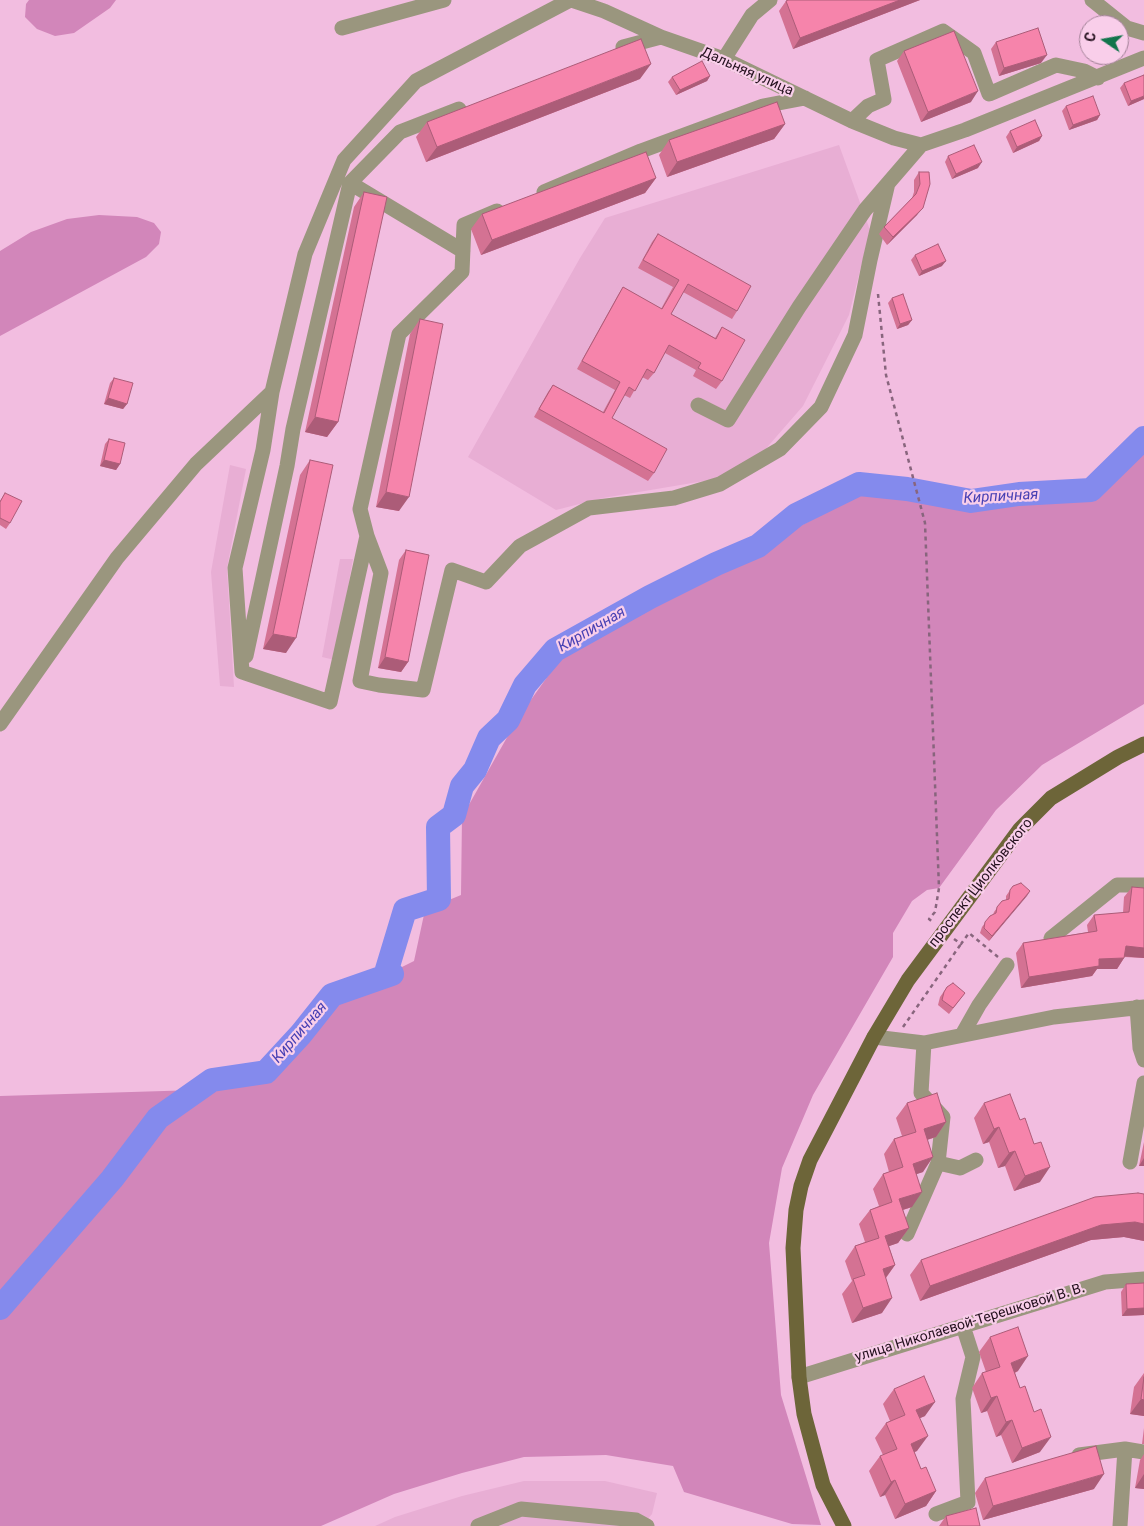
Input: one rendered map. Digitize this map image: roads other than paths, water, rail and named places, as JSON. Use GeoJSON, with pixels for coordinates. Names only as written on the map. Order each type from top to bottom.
{"type":"FeatureCollection","features":[{"type":"Feature","properties":{"kind":"main road","name":"проспект Циолковского"},"geometry":{"type":"LineString","coordinates":[[844,1526],[823,1485],[804,1414],[799,1377],[793,1248],[796,1210],[801,1186],[810,1160],[874,1037],[908,980],[1020,829],[1051,798],[1118,757],[1144,744]]}},
{"type":"Feature","properties":{"kind":"street"},"geometry":{"type":"LineString","coordinates":[[342,28],[444,0]]}},
{"type":"Feature","properties":{"kind":"street"},"geometry":{"type":"LineString","coordinates":[[242,672],[234,568],[263,450],[272,392],[305,254],[344,160],[416,81],[570,0]]}},
{"type":"Feature","properties":{"kind":"street","name":"Дальняя улица"},"geometry":{"type":"LineString","coordinates":[[570,0],[606,5],[661,37],[724,59],[852,121],[894,138],[922,146]]}},
{"type":"Feature","properties":{"kind":"street"},"geometry":{"type":"LineString","coordinates":[[724,59],[752,15],[770,0]]}},
{"type":"Feature","properties":{"kind":"street"},"geometry":{"type":"LineString","coordinates":[[1092,0],[1127,28],[1144,33]]}},
{"type":"Feature","properties":{"kind":"street"},"geometry":{"type":"LineString","coordinates":[[852,121],[868,106],[884,99],[878,60],[943,31],[974,53],[989,94],[1056,65],[1084,71],[1098,78]]}},
{"type":"Feature","properties":{"kind":"street"},"geometry":{"type":"LineString","coordinates":[[608,52],[661,37]]}},
{"type":"Feature","properties":{"kind":"street"},"geometry":{"type":"LineString","coordinates":[[698,405],[728,420],[799,307],[865,210],[922,146],[1098,78],[1144,58]]}},
{"type":"Feature","properties":{"kind":"street"},"geometry":{"type":"LineString","coordinates":[[526,199],[641,151],[763,106],[805,98]]}},
{"type":"Feature","properties":{"kind":"street"},"geometry":{"type":"LineString","coordinates":[[242,672],[287,466],[293,429],[350,183],[400,132],[473,104]]}},
{"type":"Feature","properties":{"kind":"street"},"geometry":{"type":"LineString","coordinates":[[350,183],[463,251]]}},
{"type":"Feature","properties":{"kind":"street"},"geometry":{"type":"LineString","coordinates":[[508,206],[464,225],[462,272],[399,334],[360,509],[367,536],[381,573],[360,682],[379,686],[424,690],[452,570],[486,582],[520,546],[589,508],[674,498],[720,484],[780,449],[820,407],[855,335],[888,183]]}},
{"type":"Feature","properties":{"kind":"street"},"geometry":{"type":"LineString","coordinates":[[0,724],[117,558],[196,464],[272,392]]}},
{"type":"Feature","properties":{"kind":"street"},"geometry":{"type":"LineString","coordinates":[[242,672],[330,702],[367,536]]}},
{"type":"Feature","properties":{"kind":"street"},"geometry":{"type":"LineString","coordinates":[[1051,938],[1117,885],[1144,885]]}},
{"type":"Feature","properties":{"kind":"street"},"geometry":{"type":"LineString","coordinates":[[962,1035],[979,1004],[1007,965]]}},
{"type":"Feature","properties":{"kind":"street"},"geometry":{"type":"LineString","coordinates":[[874,1037],[924,1043],[1054,1018],[1141,1007],[1140,1048],[1144,1060]]}},
{"type":"Feature","properties":{"kind":"street"},"geometry":{"type":"LineString","coordinates":[[907,1234],[938,1162],[944,1117],[921,1093],[924,1043]]}},
{"type":"Feature","properties":{"kind":"street"},"geometry":{"type":"LineString","coordinates":[[1130,1162],[1144,1083]]}},
{"type":"Feature","properties":{"kind":"street"},"geometry":{"type":"LineString","coordinates":[[938,1162],[960,1168],[976,1160]]}},
{"type":"Feature","properties":{"kind":"street","name":"улица Николаевой-Терешковой В. В."},"geometry":{"type":"LineString","coordinates":[[799,1377],[1105,1282],[1144,1279]]}},
{"type":"Feature","properties":{"kind":"street"},"geometry":{"type":"LineString","coordinates":[[936,1514],[968,1502],[963,1399],[973,1357],[963,1326]]}},
{"type":"Feature","properties":{"kind":"street"},"geometry":{"type":"LineString","coordinates":[[1066,1457],[1125,1449],[1144,1452]]}},
{"type":"Feature","properties":{"kind":"street"},"geometry":{"type":"LineString","coordinates":[[1120,1526],[1125,1449]]}},
{"type":"Feature","properties":{"kind":"street"},"geometry":{"type":"LineString","coordinates":[[478,1526],[521,1509],[636,1520],[648,1526]]}},
{"type":"Feature","properties":{"kind":"waterway","name":"Кирпичная"},"geometry":{"type":"LineString","coordinates":[[0,1308],[112,1179],[158,1118],[212,1080],[266,1072],[301,1034],[332,995],[392,974],[385,976],[405,910],[439,899],[438,827],[454,815],[462,786],[475,770],[489,738],[508,720],[525,685],[555,650],[650,597],[716,564],[758,546],[796,515],[859,484],[907,489],[971,501],[1019,494],[1091,490],[1144,438]]}}]}
